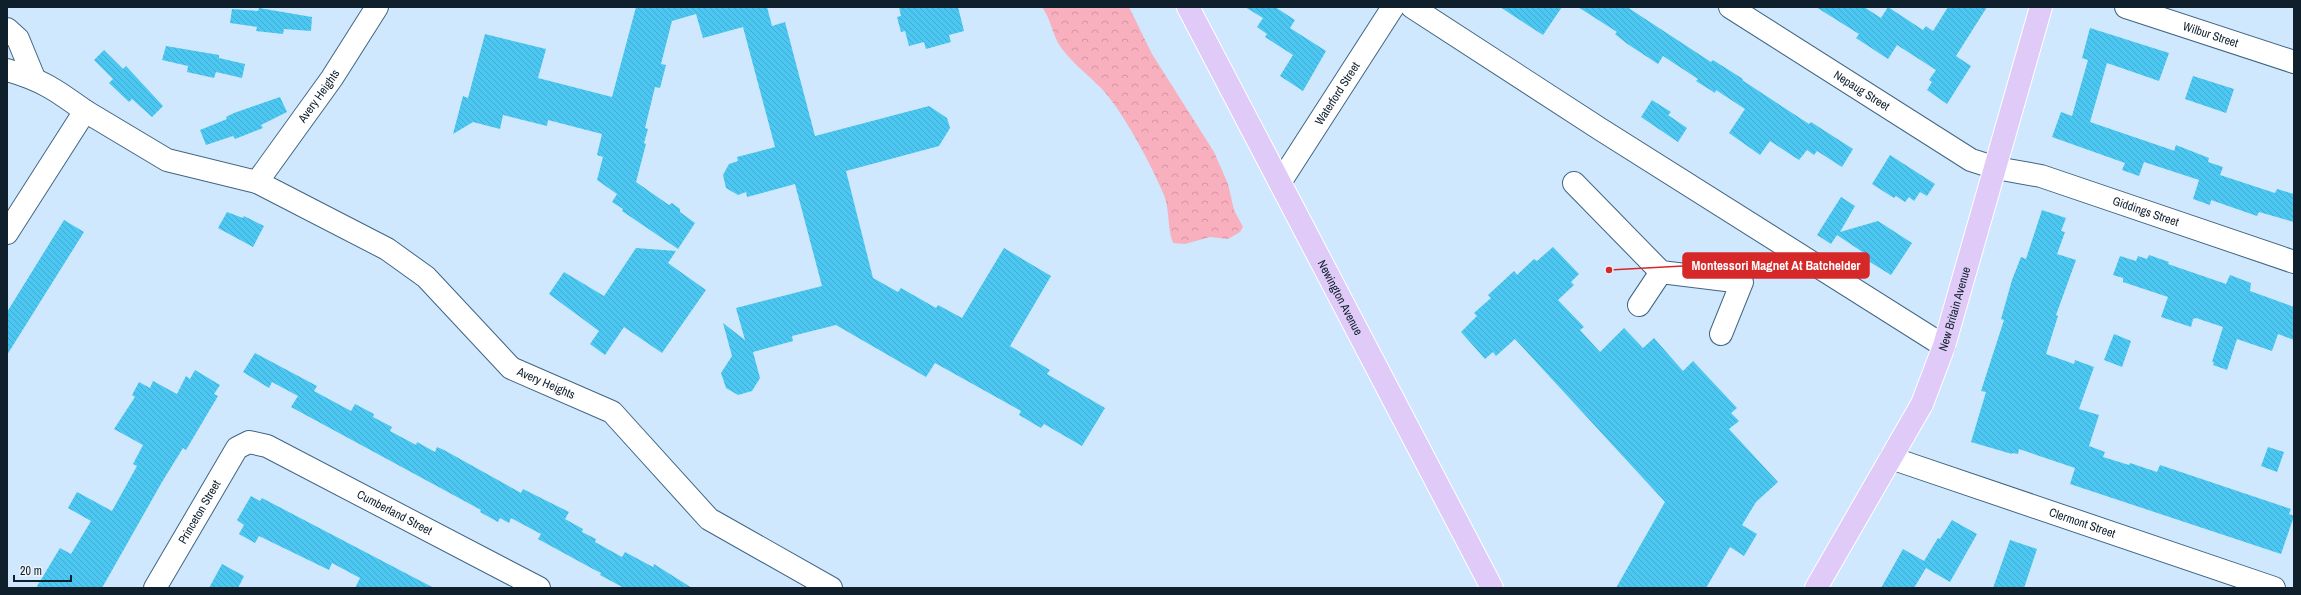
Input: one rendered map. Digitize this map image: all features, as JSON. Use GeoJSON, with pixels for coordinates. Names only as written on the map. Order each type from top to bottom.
{"type":"FeatureCollection","features":[{"type":"Feature","properties":{"kind":"main road","name":"Newington Avenue"},"geometry":{"type":"LineString","coordinates":[[1188,7],[1281,181],[1492,588]]}},
{"type":"Feature","properties":{"kind":"main road","name":"New Britain Avenue"},"geometry":{"type":"LineString","coordinates":[[1816,588],[1922,404],[1944,346],[1996,168],[2040,7]]}},
{"type":"Feature","properties":{"kind":"street","name":"Avery Heights"},"geometry":{"type":"LineString","coordinates":[[257,182],[332,78],[377,7]]}},
{"type":"Feature","properties":{"kind":"street","name":"Waterford Street"},"geometry":{"type":"LineString","coordinates":[[1281,181],[1393,7]]}},
{"type":"Feature","properties":{"kind":"street"},"geometry":{"type":"LineString","coordinates":[[1412,7],[1607,133],[1944,346]]}},
{"type":"Feature","properties":{"kind":"street","name":"Nepaug Street"},"geometry":{"type":"LineString","coordinates":[[1730,7],[1960,155],[1996,168]]}},
{"type":"Feature","properties":{"kind":"street","name":"Wilbur Street"},"geometry":{"type":"LineString","coordinates":[[2126,7],[2294,62]]}},
{"type":"Feature","properties":{"kind":"street"},"geometry":{"type":"LineString","coordinates":[[7,29],[18,39],[34,78]]}},
{"type":"Feature","properties":{"kind":"street","name":"Avery Heights"},"geometry":{"type":"LineString","coordinates":[[7,70],[34,78],[52,87],[85,111],[167,160],[257,182],[387,249],[426,277],[511,368],[612,412],[709,519],[831,588]]}},
{"type":"Feature","properties":{"kind":"street"},"geometry":{"type":"LineString","coordinates":[[7,233],[39,180],[85,111]]}},
{"type":"Feature","properties":{"kind":"street","name":"Giddings Street"},"geometry":{"type":"LineString","coordinates":[[1996,168],[2041,176],[2294,262]]}},
{"type":"Feature","properties":{"kind":"street"},"geometry":{"type":"LineString","coordinates":[[1574,183],[1661,272],[1742,282],[1721,334]]}},
{"type":"Feature","properties":{"kind":"street"},"geometry":{"type":"LineString","coordinates":[[1638,305],[1661,272]]}},
{"type":"Feature","properties":{"kind":"street","name":"Cumberland Street"},"geometry":{"type":"LineString","coordinates":[[249,442],[267,446],[534,587]]}},
{"type":"Feature","properties":{"kind":"street","name":"Princeton Street"},"geometry":{"type":"LineString","coordinates":[[155,588],[237,448],[249,442]]}},
{"type":"Feature","properties":{"kind":"street","name":"Clermont Street"},"geometry":{"type":"LineString","coordinates":[[1891,458],[2274,588]]}},
{"type":"Feature","properties":{"kind":"green space"},"geometry":{"type":"Polygon","coordinates":[[[1042,7],[1129,7],[1152,54],[1214,152],[1228,184],[1234,210],[1243,227],[1240,232],[1228,239],[1210,237],[1185,244],[1173,243],[1164,195],[1136,138],[1109,97],[1064,52],[1055,37],[1042,7]]]}},
{"type":"Feature","properties":{"kind":"building"},"geometry":{"type":"Polygon","coordinates":[[[636,7],[767,7],[772,26],[785,22],[815,136],[929,106],[947,118],[950,128],[939,146],[846,171],[873,278],[898,292],[901,288],[936,308],[938,305],[962,318],[1004,248],[1051,276],[1010,346],[1050,370],[1047,374],[1105,408],[1082,446],[1044,424],[1041,428],[1019,415],[1021,411],[935,363],[926,377],[836,325],[792,336],[793,341],[753,352],[760,378],[752,391],[738,395],[726,388],[721,373],[732,356],[723,323],[745,340],[736,308],[822,286],[795,184],[747,197],[746,192],[738,195],[726,188],[723,175],[729,164],[738,161],[737,157],[775,147],[743,27],[703,38],[696,14],[672,21],[661,64],[666,65],[660,88],[655,87],[645,128],[648,129],[644,143],[646,144],[636,182],[669,205],[672,203],[680,209],[680,212],[695,223],[678,249],[622,211],[623,209],[612,202],[617,194],[597,180],[603,157],[597,155],[602,134],[548,120],[547,126],[503,115],[500,129],[473,122],[453,134],[463,96],[468,98],[485,34],[546,49],[538,78],[612,97],[636,7]]]}},
{"type":"Feature","properties":{"kind":"building"},"geometry":{"type":"Polygon","coordinates":[[[899,7],[958,7],[964,31],[949,35],[951,42],[926,49],[924,42],[909,46],[905,31],[901,32],[897,17],[901,16],[899,7]]]}},
{"type":"Feature","properties":{"kind":"building"},"geometry":{"type":"Polygon","coordinates":[[[1245,7],[1275,7],[1295,20],[1290,28],[1326,51],[1303,91],[1280,76],[1293,55],[1265,37],[1267,34],[1257,27],[1263,18],[1245,7]]]}},
{"type":"Feature","properties":{"kind":"building"},"geometry":{"type":"Polygon","coordinates":[[[1500,7],[1562,7],[1543,35],[1500,7]]]}},
{"type":"Feature","properties":{"kind":"building"},"geometry":{"type":"Polygon","coordinates":[[[1578,7],[1627,7],[1711,62],[1713,60],[1743,79],[1742,80],[1809,124],[1811,122],[1853,149],[1842,167],[1817,151],[1814,155],[1807,150],[1799,160],[1770,141],[1760,155],[1729,133],[1745,109],[1716,90],[1715,93],[1696,81],[1698,79],[1663,56],[1658,64],[1626,43],[1615,34],[1617,32],[1578,7]]]}},
{"type":"Feature","properties":{"kind":"building"},"geometry":{"type":"Polygon","coordinates":[[[1816,7],[1864,7],[1881,18],[1888,7],[1923,30],[1926,26],[1933,31],[1948,7],[1987,7],[1956,56],[1971,66],[1947,104],[1927,90],[1932,82],[1929,80],[1936,70],[1897,45],[1888,59],[1856,38],[1859,34],[1816,7]]]}},
{"type":"Feature","properties":{"kind":"building"},"geometry":{"type":"Polygon","coordinates":[[[259,8],[312,17],[311,31],[284,29],[283,34],[256,31],[257,27],[230,23],[232,9],[258,11],[259,8]]]}},
{"type":"Feature","properties":{"kind":"building"},"geometry":{"type":"Polygon","coordinates":[[[2090,28],[2169,53],[2159,81],[2107,63],[2090,122],[2174,151],[2176,145],[2209,158],[2208,162],[2223,167],[2220,175],[2275,193],[2277,189],[2294,194],[2294,222],[2259,212],[2257,216],[2211,200],[2210,205],[2193,199],[2199,180],[2144,162],[2139,176],[2122,170],[2125,163],[2052,137],[2061,112],[2072,116],[2088,60],[2082,58],[2090,28]]]}},
{"type":"Feature","properties":{"kind":"building"},"geometry":{"type":"Polygon","coordinates":[[[166,46],[219,55],[219,58],[245,64],[242,78],[216,72],[214,78],[187,72],[188,66],[162,60],[166,46]]]}},
{"type":"Feature","properties":{"kind":"building"},"geometry":{"type":"Polygon","coordinates":[[[104,50],[123,69],[126,66],[163,106],[152,117],[132,99],[129,102],[109,83],[113,79],[94,60],[104,50]]]}},
{"type":"Feature","properties":{"kind":"building"},"geometry":{"type":"Polygon","coordinates":[[[2193,76],[2234,89],[2226,113],[2185,99],[2193,76]]]}},
{"type":"Feature","properties":{"kind":"building"},"geometry":{"type":"Polygon","coordinates":[[[280,97],[287,112],[261,125],[263,128],[235,139],[233,136],[206,145],[200,130],[227,119],[226,117],[234,113],[280,97]]]}},
{"type":"Feature","properties":{"kind":"building"},"geometry":{"type":"Polygon","coordinates":[[[1652,100],[1671,112],[1668,115],[1687,128],[1678,142],[1641,117],[1652,100]]]}},
{"type":"Feature","properties":{"kind":"building"},"geometry":{"type":"Polygon","coordinates":[[[1890,155],[1935,184],[1927,196],[1920,192],[1914,201],[1909,197],[1905,202],[1896,196],[1894,198],[1872,184],[1890,155]]]}},
{"type":"Feature","properties":{"kind":"building"},"geometry":{"type":"Polygon","coordinates":[[[1841,197],[1855,206],[1840,232],[1878,221],[1912,243],[1891,275],[1865,259],[1867,255],[1837,235],[1831,244],[1817,235],[1841,197]]]}},
{"type":"Feature","properties":{"kind":"building"},"geometry":{"type":"Polygon","coordinates":[[[2042,210],[2066,218],[2061,231],[2065,232],[2057,254],[2076,260],[2056,315],[2058,316],[2046,354],[2074,364],[2075,360],[2094,367],[2079,409],[2099,415],[2089,446],[2105,452],[2103,457],[2129,465],[2130,463],[2157,472],[2160,465],[2291,509],[2289,514],[2294,516],[2281,554],[2070,484],[2075,468],[2019,449],[2018,454],[2012,454],[1971,442],[1986,392],[1981,391],[2004,320],[2001,319],[2012,280],[2021,257],[2026,259],[2042,210]]]}},
{"type":"Feature","properties":{"kind":"building"},"geometry":{"type":"Polygon","coordinates":[[[227,212],[243,218],[244,216],[264,226],[253,247],[218,228],[227,212]]]}},
{"type":"Feature","properties":{"kind":"building"},"geometry":{"type":"Polygon","coordinates":[[[64,220],[84,232],[7,355],[7,312],[64,220]]]}},
{"type":"Feature","properties":{"kind":"building"},"geometry":{"type":"Polygon","coordinates":[[[1553,247],[1579,274],[1571,282],[1574,285],[1558,300],[1584,327],[1580,330],[1600,352],[1624,328],[1643,348],[1654,338],[1683,371],[1693,361],[1737,408],[1731,413],[1739,421],[1729,429],[1778,482],[1756,502],[1742,525],[1757,534],[1744,556],[1730,547],[1706,588],[1616,588],[1665,502],[1515,339],[1496,356],[1493,352],[1485,359],[1461,332],[1477,316],[1474,313],[1491,298],[1488,295],[1514,271],[1517,275],[1534,259],[1537,261],[1553,247]]]}},
{"type":"Feature","properties":{"kind":"building"},"geometry":{"type":"Polygon","coordinates":[[[636,248],[676,251],[668,263],[706,290],[662,353],[624,327],[605,355],[590,344],[599,331],[549,294],[564,272],[604,296],[636,248]]]}},
{"type":"Feature","properties":{"kind":"building"},"geometry":{"type":"Polygon","coordinates":[[[2149,255],[2169,262],[2168,264],[2226,284],[2230,275],[2251,283],[2250,291],[2294,307],[2294,340],[2278,334],[2272,351],[2237,339],[2227,370],[2213,365],[2214,362],[2212,362],[2223,327],[2196,318],[2193,319],[2191,327],[2161,317],[2168,297],[2123,282],[2123,278],[2113,275],[2120,256],[2136,261],[2138,256],[2147,259],[2149,255]]]}},
{"type":"Feature","properties":{"kind":"building"},"geometry":{"type":"Polygon","coordinates":[[[2114,334],[2131,341],[2122,367],[2104,360],[2114,334]]]}},
{"type":"Feature","properties":{"kind":"building"},"geometry":{"type":"Polygon","coordinates":[[[255,353],[317,386],[314,391],[351,411],[355,404],[374,414],[373,417],[392,427],[390,431],[416,445],[417,442],[435,452],[437,447],[444,450],[521,493],[523,489],[569,512],[565,519],[583,529],[582,532],[596,539],[595,542],[622,557],[625,552],[653,567],[654,564],[692,588],[624,588],[600,575],[601,573],[538,539],[541,534],[511,518],[509,523],[500,518],[498,522],[480,512],[481,510],[291,407],[298,396],[272,382],[269,388],[243,372],[255,353]]]}},
{"type":"Feature","properties":{"kind":"building"},"geometry":{"type":"Polygon","coordinates":[[[195,370],[220,385],[214,394],[218,396],[186,450],[183,448],[162,482],[102,588],[36,588],[60,548],[71,554],[91,521],[68,508],[77,492],[112,511],[137,466],[133,464],[143,445],[114,429],[135,397],[132,395],[139,382],[150,388],[153,381],[177,394],[186,376],[190,379],[195,370]]]}},
{"type":"Feature","properties":{"kind":"building"},"geometry":{"type":"Polygon","coordinates":[[[2268,447],[2284,452],[2277,472],[2261,466],[2268,447]]]}},
{"type":"Feature","properties":{"kind":"building"},"geometry":{"type":"Polygon","coordinates":[[[251,496],[260,501],[262,498],[434,588],[355,588],[360,578],[332,563],[329,570],[259,536],[255,543],[239,534],[244,525],[237,520],[251,496]]]}},
{"type":"Feature","properties":{"kind":"building"},"geometry":{"type":"Polygon","coordinates":[[[1952,520],[1977,534],[1950,582],[1926,568],[1914,588],[1881,588],[1903,549],[1924,561],[1938,538],[1940,539],[1952,520]]]}},
{"type":"Feature","properties":{"kind":"building"},"geometry":{"type":"Polygon","coordinates":[[[2010,540],[2037,549],[2024,588],[1993,588],[2010,540]]]}},
{"type":"Feature","properties":{"kind":"building"},"geometry":{"type":"Polygon","coordinates":[[[222,564],[244,576],[238,588],[209,588],[222,564]]]}},
{"type":"Feature","properties":{"kind":"place","name":"Montessori Magnet At Batchelder"},"geometry":{"type":"Point","coordinates":[1609,270]}}]}
